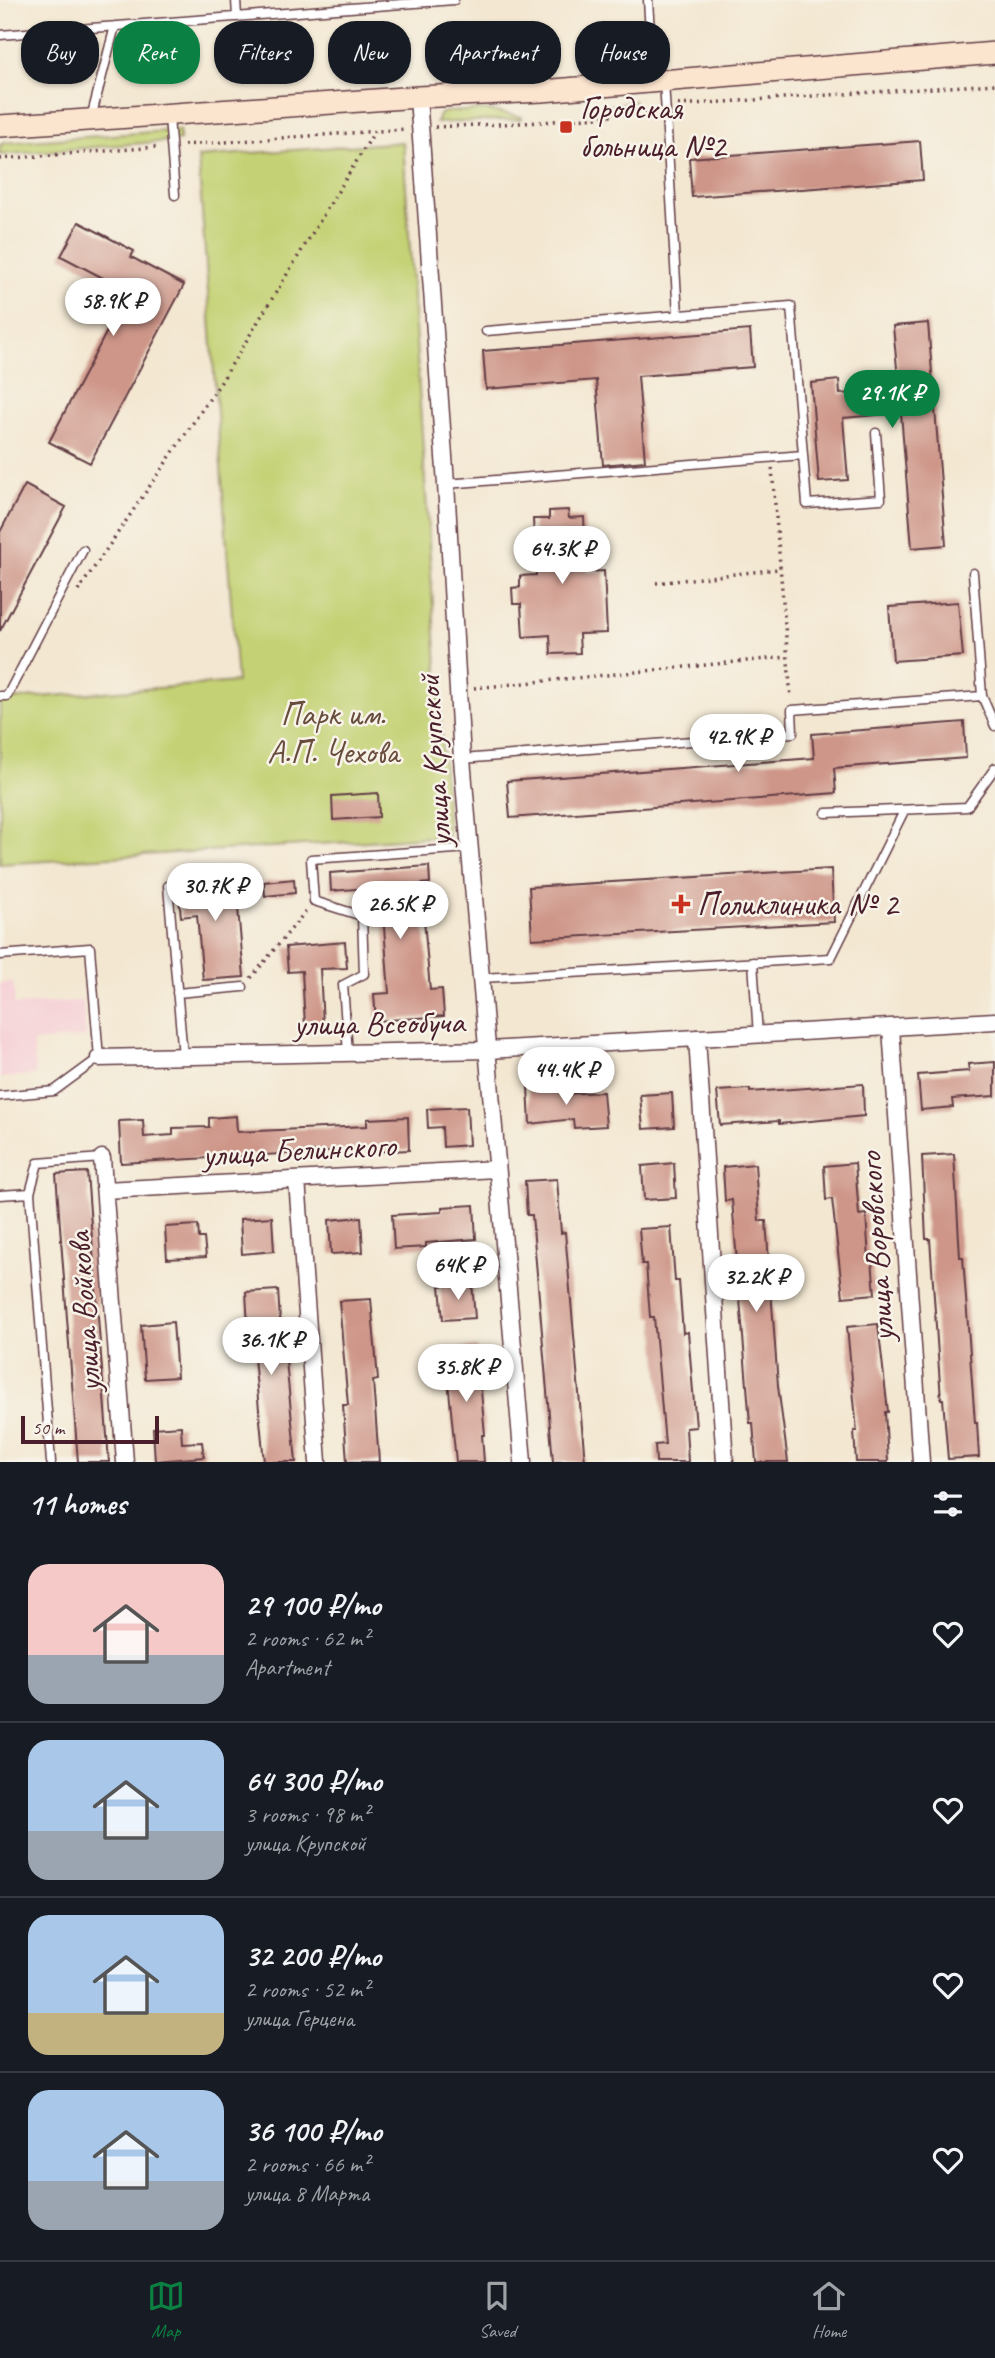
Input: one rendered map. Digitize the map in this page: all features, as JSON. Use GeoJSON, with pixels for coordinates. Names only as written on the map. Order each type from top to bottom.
{"type":"FeatureCollection","features":[{"type":"Feature","properties":{"kind":"main road"},"geometry":{"type":"LineString","coordinates":[[670,81],[995,53]]}},
{"type":"Feature","properties":{"kind":"main road"},"geometry":{"type":"LineString","coordinates":[[0,126],[633,84]]}},
{"type":"Feature","properties":{"kind":"street","name":"улица Крупской"},"geometry":{"type":"LineString","coordinates":[[418,97],[446,484],[462,759],[523,1462]]}},
{"type":"Feature","properties":{"kind":"street","name":"улица Всеобуча"},"geometry":{"type":"LineString","coordinates":[[99,1058],[488,1051],[995,1021]]}},
{"type":"Feature","properties":{"kind":"street","name":"улица Воровского"},"geometry":{"type":"LineString","coordinates":[[891,1028],[920,1462]]}},
{"type":"Feature","properties":{"kind":"street"},"geometry":{"type":"LineString","coordinates":[[697,1038],[725,1462]]}},
{"type":"Feature","properties":{"kind":"street","name":"улица Войкова"},"geometry":{"type":"LineString","coordinates":[[102,1158],[125,1462]]}},
{"type":"Feature","properties":{"kind":"street","name":"улица Белинского"},"geometry":{"type":"LineString","coordinates":[[104,1190],[496,1170]]}},
{"type":"Feature","properties":{"kind":"street"},"geometry":{"type":"LineString","coordinates":[[297,1180],[318,1462]]}},
{"type":"Feature","properties":{"kind":"lane"},"geometry":{"type":"LineString","coordinates":[[236,0],[237,17]]}},
{"type":"Feature","properties":{"kind":"lane"},"geometry":{"type":"LineString","coordinates":[[183,21],[454,0]]}},
{"type":"Feature","properties":{"kind":"lane"},"geometry":{"type":"LineString","coordinates":[[648,0],[651,21]]}},
{"type":"Feature","properties":{"kind":"lane"},"geometry":{"type":"LineString","coordinates":[[0,35],[113,26]]}},
{"type":"Feature","properties":{"kind":"lane"},"geometry":{"type":"LineString","coordinates":[[91,119],[113,34]]}},
{"type":"Feature","properties":{"kind":"lane"},"geometry":{"type":"LineString","coordinates":[[659,84],[665,111],[678,315]]}},
{"type":"Feature","properties":{"kind":"lane"},"geometry":{"type":"LineString","coordinates":[[169,114],[175,195]]}},
{"type":"Feature","properties":{"kind":"lane"},"geometry":{"type":"LineString","coordinates":[[486,331],[791,306],[807,504],[881,499],[876,433]]}},
{"type":"Feature","properties":{"kind":"lane"},"geometry":{"type":"LineString","coordinates":[[446,484],[803,455]]}},
{"type":"Feature","properties":{"kind":"lane"},"geometry":{"type":"LineString","coordinates":[[0,696],[7,696],[83,550]]}},
{"type":"Feature","properties":{"kind":"lane"},"geometry":{"type":"LineString","coordinates":[[973,573],[982,696],[995,726]]}},
{"type":"Feature","properties":{"kind":"lane"},"geometry":{"type":"LineString","coordinates":[[462,759],[793,733],[792,710],[982,696]]}},
{"type":"Feature","properties":{"kind":"lane"},"geometry":{"type":"LineString","coordinates":[[826,813],[967,807],[995,768]]}},
{"type":"Feature","properties":{"kind":"lane"},"geometry":{"type":"LineString","coordinates":[[481,978],[831,958],[904,811]]}},
{"type":"Feature","properties":{"kind":"lane"},"geometry":{"type":"LineString","coordinates":[[348,1053],[343,985],[364,974],[362,916],[314,901],[311,859],[470,848]]}},
{"type":"Feature","properties":{"kind":"lane"},"geometry":{"type":"LineString","coordinates":[[168,886],[183,1056]]}},
{"type":"Feature","properties":{"kind":"lane"},"geometry":{"type":"LineString","coordinates":[[0,955],[90,948],[99,1058],[54,1091],[0,1096]]}},
{"type":"Feature","properties":{"kind":"lane"},"geometry":{"type":"LineString","coordinates":[[753,962],[758,1035]]}},
{"type":"Feature","properties":{"kind":"lane"},"geometry":{"type":"LineString","coordinates":[[177,993],[243,987]]}},
{"type":"Feature","properties":{"kind":"lane"},"geometry":{"type":"LineString","coordinates":[[51,1462],[30,1193],[38,1163],[102,1158]]}},
{"type":"Feature","properties":{"kind":"lane"},"geometry":{"type":"LineString","coordinates":[[0,1195],[30,1193]]}},
{"type":"Feature","properties":{"kind":"path"},"geometry":{"type":"LineString","coordinates":[[0,159],[374,131],[541,122],[665,111],[676,105],[995,84]]}},
{"type":"Feature","properties":{"kind":"path"},"geometry":{"type":"LineString","coordinates":[[71,602],[221,382],[374,131]]}},
{"type":"Feature","properties":{"kind":"path"},"geometry":{"type":"LineString","coordinates":[[771,458],[792,710]]}},
{"type":"Feature","properties":{"kind":"path"},"geometry":{"type":"LineString","coordinates":[[656,583],[780,569]]}},
{"type":"Feature","properties":{"kind":"path"},"geometry":{"type":"LineString","coordinates":[[458,689],[787,657]]}},
{"type":"Feature","properties":{"kind":"path"},"geometry":{"type":"LineString","coordinates":[[243,987],[314,901]]}},
{"type":"Feature","properties":{"kind":"shaded area"},"geometry":{"type":"Polygon","coordinates":[[[13,982],[15,1005],[83,1001],[86,1037],[33,1042],[36,1075],[0,1078],[0,983],[13,982]]]}},
{"type":"Feature","properties":{"kind":"green space"},"geometry":{"type":"Polygon","coordinates":[[[634,101],[635,109],[588,114],[587,110],[634,101]]]}},
{"type":"Feature","properties":{"kind":"green space"},"geometry":{"type":"Polygon","coordinates":[[[486,110],[522,119],[436,123],[439,115],[445,112],[486,110]]]}},
{"type":"Feature","properties":{"kind":"green space"},"geometry":{"type":"Polygon","coordinates":[[[179,130],[180,140],[0,155],[0,145],[4,143],[179,130]]]}},
{"type":"Feature","properties":{"kind":"green space","name":"Парк им. А.П. Чехова"},"geometry":{"type":"Polygon","coordinates":[[[403,142],[448,836],[0,864],[0,700],[237,682],[198,157],[403,142]]]}},
{"type":"Feature","properties":{"kind":"building"},"geometry":{"type":"Polygon","coordinates":[[[920,141],[923,180],[692,197],[689,158],[920,141]]]}},
{"type":"Feature","properties":{"kind":"building"},"geometry":{"type":"Polygon","coordinates":[[[79,222],[134,251],[131,257],[184,285],[90,463],[49,442],[128,291],[61,256],[79,222]]]}},
{"type":"Feature","properties":{"kind":"building"},"geometry":{"type":"Polygon","coordinates":[[[928,323],[946,545],[912,548],[901,413],[843,418],[848,480],[819,482],[811,383],[839,380],[840,394],[899,389],[893,326],[928,323]]]}},
{"type":"Feature","properties":{"kind":"building"},"geometry":{"type":"Polygon","coordinates":[[[750,330],[753,367],[638,376],[645,461],[603,465],[596,380],[486,389],[483,351],[750,330]]]}},
{"type":"Feature","properties":{"kind":"building"},"geometry":{"type":"Polygon","coordinates":[[[25,485],[66,507],[0,631],[0,532],[25,485]]]}},
{"type":"Feature","properties":{"kind":"building"},"geometry":{"type":"Polygon","coordinates":[[[568,510],[569,518],[584,517],[587,572],[604,571],[607,633],[579,634],[580,653],[551,654],[550,635],[523,637],[521,604],[513,604],[512,588],[520,587],[520,576],[536,575],[533,519],[549,519],[549,511],[568,510]]]}},
{"type":"Feature","properties":{"kind":"building"},"geometry":{"type":"Polygon","coordinates":[[[958,602],[963,656],[893,661],[889,607],[958,602]]]}},
{"type":"Feature","properties":{"kind":"building"},"geometry":{"type":"Polygon","coordinates":[[[964,722],[966,758],[834,768],[836,793],[510,818],[507,781],[814,758],[812,734],[964,722]]]}},
{"type":"Feature","properties":{"kind":"building"},"geometry":{"type":"Polygon","coordinates":[[[378,793],[379,817],[333,820],[332,796],[378,793]]]}},
{"type":"Feature","properties":{"kind":"building"},"geometry":{"type":"Polygon","coordinates":[[[429,866],[430,883],[421,884],[430,990],[442,989],[444,1016],[376,1021],[374,994],[389,993],[381,887],[331,891],[330,873],[429,866]]]}},
{"type":"Feature","properties":{"kind":"building","name":"Поликлиника № 2"},"geometry":{"type":"Polygon","coordinates":[[[831,869],[834,922],[532,939],[529,887],[831,869]]]}},
{"type":"Feature","properties":{"kind":"building"},"geometry":{"type":"Polygon","coordinates":[[[235,874],[244,977],[203,980],[197,915],[181,917],[177,879],[235,874]]]}},
{"type":"Feature","properties":{"kind":"building"},"geometry":{"type":"Polygon","coordinates":[[[294,879],[295,893],[265,896],[264,882],[294,879]]]}},
{"type":"Feature","properties":{"kind":"building"},"geometry":{"type":"Polygon","coordinates":[[[345,942],[347,968],[320,969],[323,1024],[305,1025],[302,971],[288,972],[286,947],[345,942]]]}},
{"type":"Feature","properties":{"kind":"building"},"geometry":{"type":"Polygon","coordinates":[[[995,1062],[995,1096],[952,1099],[953,1107],[921,1110],[918,1075],[969,1071],[968,1064],[995,1062]]]}},
{"type":"Feature","properties":{"kind":"building"},"geometry":{"type":"Polygon","coordinates":[[[863,1084],[864,1116],[779,1124],[779,1121],[720,1125],[717,1091],[750,1089],[750,1092],[863,1084]]]}},
{"type":"Feature","properties":{"kind":"building"},"geometry":{"type":"Polygon","coordinates":[[[528,1087],[564,1087],[565,1094],[603,1092],[606,1126],[574,1128],[573,1119],[530,1124],[528,1087]]]}},
{"type":"Feature","properties":{"kind":"building"},"geometry":{"type":"Polygon","coordinates":[[[672,1093],[674,1127],[643,1129],[640,1095],[672,1093]]]}},
{"type":"Feature","properties":{"kind":"building"},"geometry":{"type":"Polygon","coordinates":[[[467,1107],[469,1145],[443,1147],[442,1127],[428,1128],[427,1109],[467,1107]]]}},
{"type":"Feature","properties":{"kind":"building"},"geometry":{"type":"Polygon","coordinates":[[[236,1116],[237,1132],[367,1126],[367,1119],[408,1117],[409,1150],[368,1152],[368,1149],[121,1163],[119,1121],[143,1120],[144,1137],[173,1135],[173,1128],[209,1127],[209,1118],[236,1116]]]}},
{"type":"Feature","properties":{"kind":"building"},"geometry":{"type":"Polygon","coordinates":[[[954,1154],[960,1257],[963,1257],[979,1457],[948,1459],[930,1239],[926,1239],[922,1156],[954,1154]]]}},
{"type":"Feature","properties":{"kind":"building"},"geometry":{"type":"Polygon","coordinates":[[[674,1163],[676,1198],[644,1200],[642,1166],[674,1163]]]}},
{"type":"Feature","properties":{"kind":"building"},"geometry":{"type":"Polygon","coordinates":[[[855,1163],[859,1215],[866,1214],[869,1260],[872,1260],[875,1294],[843,1297],[832,1199],[826,1200],[824,1166],[855,1163]]]}},
{"type":"Feature","properties":{"kind":"building"},"geometry":{"type":"Polygon","coordinates":[[[755,1164],[759,1221],[766,1221],[778,1386],[788,1462],[756,1462],[753,1423],[750,1423],[732,1200],[725,1201],[723,1167],[755,1164]]]}},
{"type":"Feature","properties":{"kind":"building"},"geometry":{"type":"Polygon","coordinates":[[[87,1172],[109,1462],[78,1462],[56,1174],[87,1172]]]}},
{"type":"Feature","properties":{"kind":"building"},"geometry":{"type":"Polygon","coordinates":[[[557,1179],[561,1233],[565,1232],[585,1462],[553,1462],[532,1215],[527,1215],[525,1181],[557,1179]]]}},
{"type":"Feature","properties":{"kind":"building"},"geometry":{"type":"Polygon","coordinates":[[[474,1205],[476,1239],[394,1249],[392,1215],[442,1212],[442,1207],[474,1205]]]}},
{"type":"Feature","properties":{"kind":"building"},"geometry":{"type":"Polygon","coordinates":[[[272,1217],[274,1251],[242,1254],[240,1219],[272,1217]]]}},
{"type":"Feature","properties":{"kind":"building"},"geometry":{"type":"Polygon","coordinates":[[[361,1217],[363,1252],[331,1254],[329,1220],[361,1217]]]}},
{"type":"Feature","properties":{"kind":"building"},"geometry":{"type":"Polygon","coordinates":[[[198,1225],[199,1238],[204,1238],[206,1257],[167,1259],[165,1227],[198,1225]]]}},
{"type":"Feature","properties":{"kind":"building"},"geometry":{"type":"Polygon","coordinates":[[[671,1227],[683,1333],[688,1332],[696,1427],[686,1428],[688,1462],[656,1462],[655,1445],[665,1444],[654,1317],[650,1317],[646,1264],[642,1264],[639,1229],[671,1227]]]}},
{"type":"Feature","properties":{"kind":"building"},"geometry":{"type":"Polygon","coordinates":[[[472,1283],[475,1318],[443,1320],[440,1286],[472,1283]]]}},
{"type":"Feature","properties":{"kind":"building"},"geometry":{"type":"Polygon","coordinates":[[[278,1290],[282,1351],[285,1351],[296,1462],[264,1462],[251,1326],[248,1327],[246,1292],[278,1290]]]}},
{"type":"Feature","properties":{"kind":"building"},"geometry":{"type":"Polygon","coordinates":[[[371,1299],[378,1380],[373,1381],[379,1462],[347,1462],[343,1405],[348,1405],[339,1301],[371,1299]]]}},
{"type":"Feature","properties":{"kind":"building"},"geometry":{"type":"Polygon","coordinates":[[[173,1322],[177,1377],[145,1379],[141,1325],[173,1322]]]}},
{"type":"Feature","properties":{"kind":"building"},"geometry":{"type":"Polygon","coordinates":[[[878,1324],[888,1412],[885,1412],[888,1462],[856,1462],[854,1431],[857,1431],[847,1327],[878,1324]]]}},
{"type":"Feature","properties":{"kind":"building"},"geometry":{"type":"Polygon","coordinates":[[[477,1347],[485,1435],[482,1435],[484,1462],[456,1462],[445,1349],[477,1347]]]}},
{"type":"Feature","properties":{"kind":"building"},"geometry":{"type":"Polygon","coordinates":[[[181,1426],[182,1443],[202,1442],[204,1457],[155,1461],[153,1428],[181,1426]]]}},
{"type":"Feature","properties":{"kind":"place","name":"Городская больница №2"},"geometry":{"type":"Point","coordinates":[566,127]}},
{"type":"Feature","properties":{"kind":"place","name":"Поликлиника № 2"},"geometry":{"type":"Point","coordinates":[681,904]}}]}
